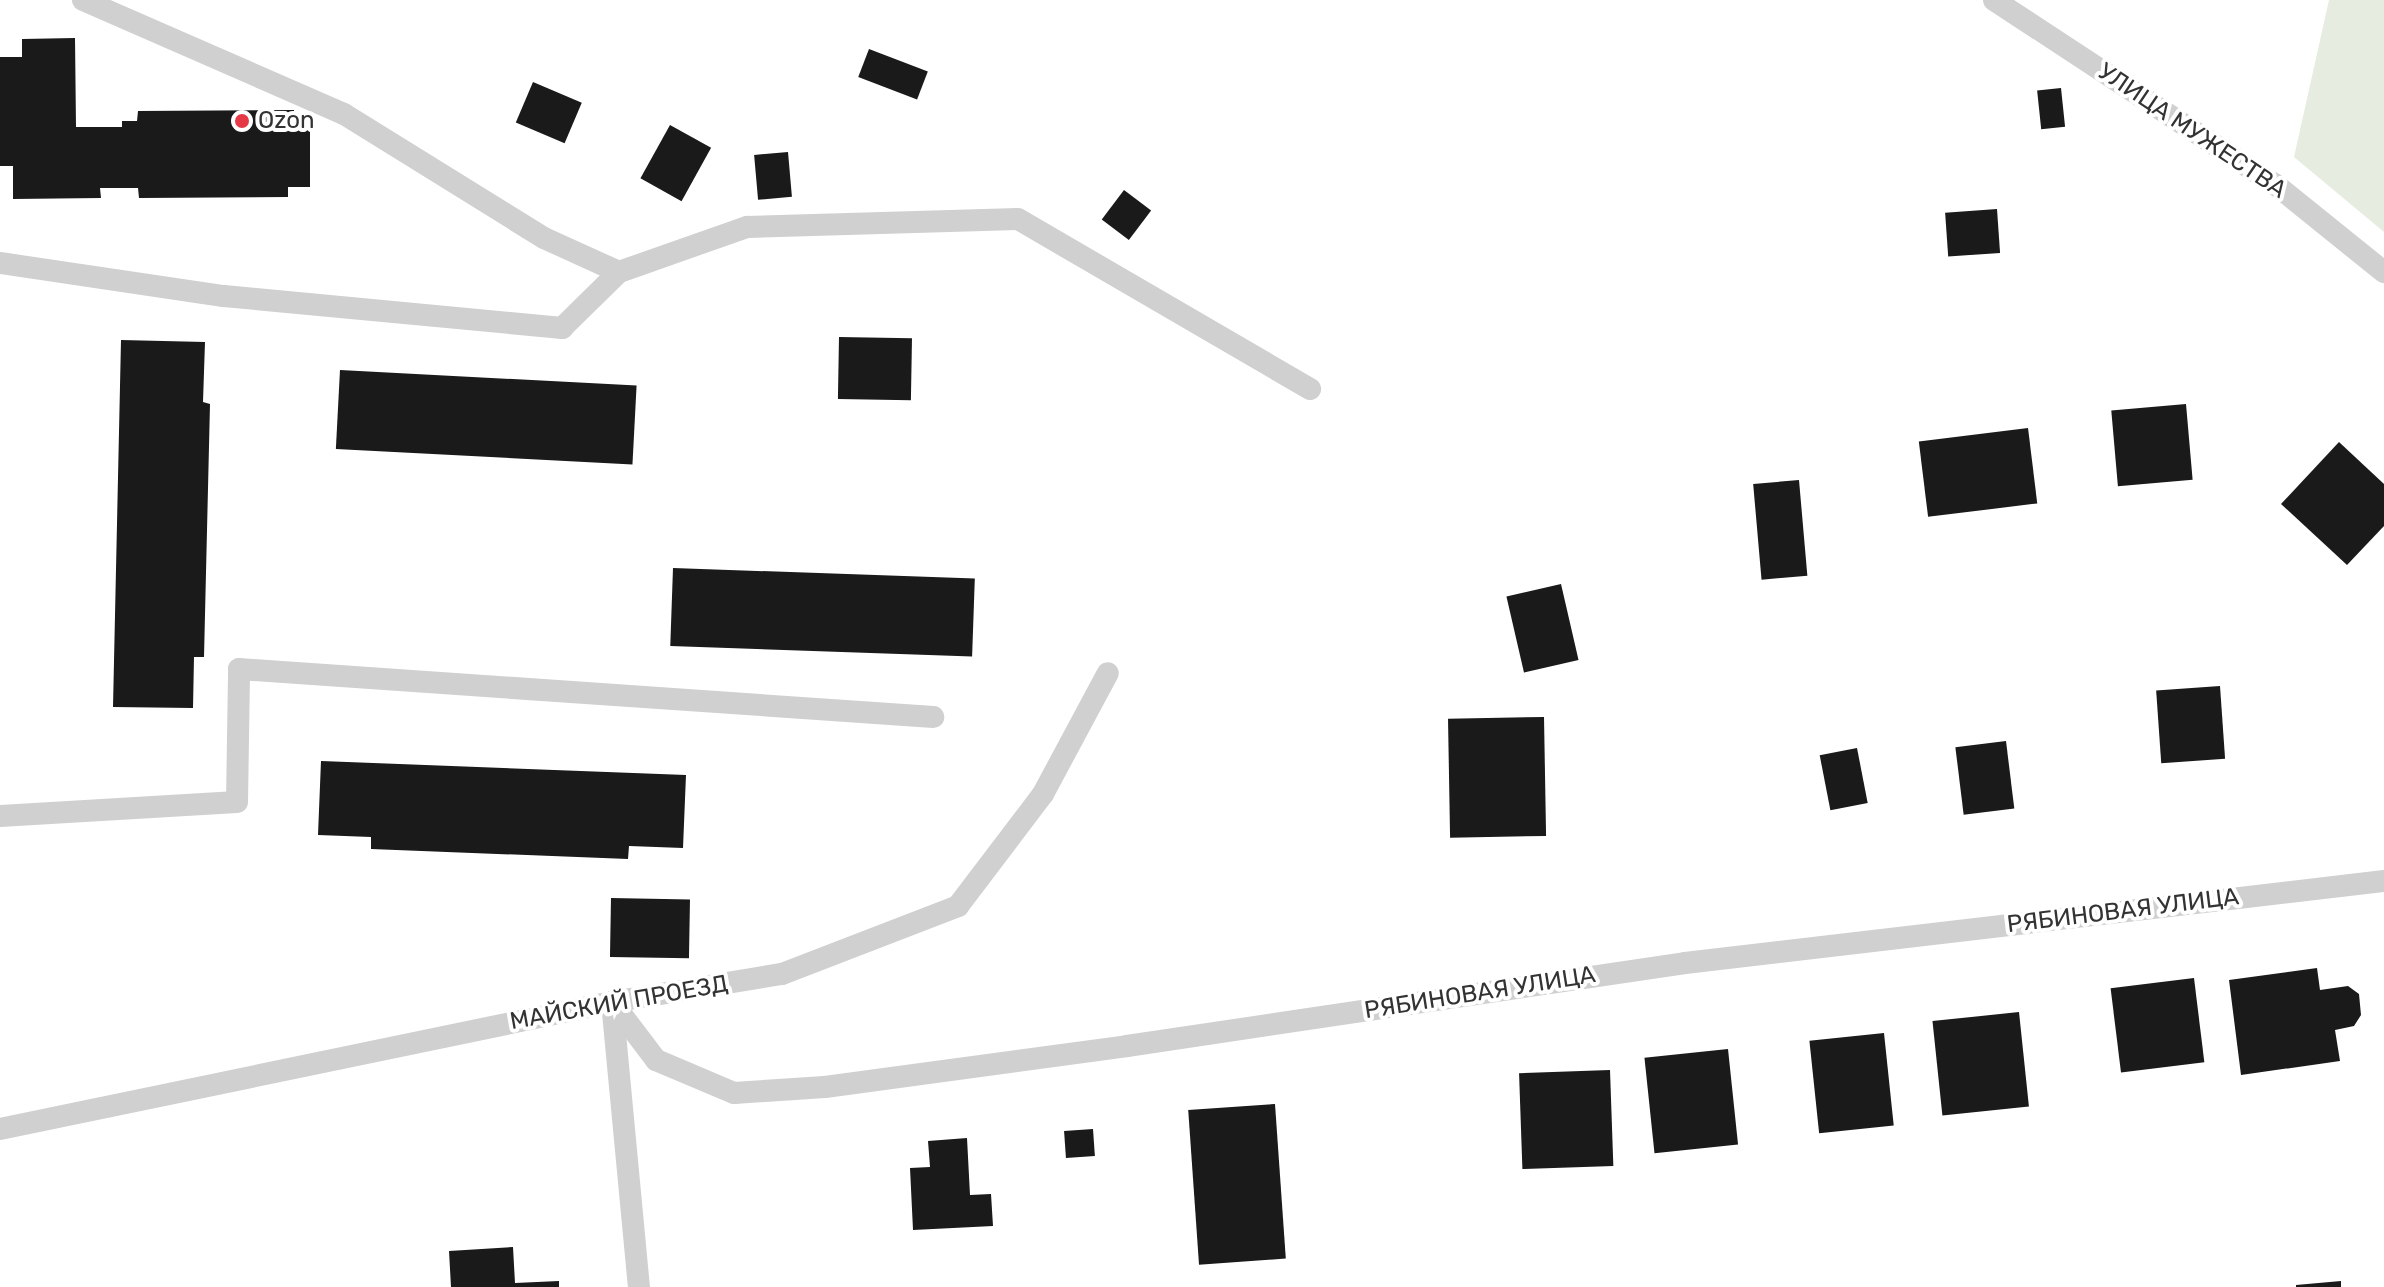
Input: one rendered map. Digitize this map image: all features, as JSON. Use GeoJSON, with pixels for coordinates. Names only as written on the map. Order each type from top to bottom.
{"type":"FeatureCollection","features":[{"type":"Feature","properties":{"kind":"lane"},"geometry":{"type":"LineString","coordinates":[[83,0],[344,114],[544,238],[619,272]]}},
{"type":"Feature","properties":{"kind":"lane","name":"УЛИЦА МУЖЕСТВА"},"geometry":{"type":"LineString","coordinates":[[1994,0],[2276,185],[2384,272]]}},
{"type":"Feature","properties":{"kind":"lane"},"geometry":{"type":"LineString","coordinates":[[0,263],[224,296],[562,328],[619,272],[747,227],[1018,219],[1310,389]]}},
{"type":"Feature","properties":{"kind":"lane"},"geometry":{"type":"LineString","coordinates":[[0,816],[237,802],[239,669],[933,717]]}},
{"type":"Feature","properties":{"kind":"lane","name":"МАЙСКИЙ ПРОЕЗД"},"geometry":{"type":"LineString","coordinates":[[0,1129],[612,1002],[782,974],[958,906],[1043,794],[1108,673]]}},
{"type":"Feature","properties":{"kind":"lane","name":"РЯБИНОВАЯ УЛИЦА"},"geometry":{"type":"LineString","coordinates":[[612,1002],[656,1060],[734,1093],[825,1087],[1127,1046],[1685,963],[2384,881]]}},
{"type":"Feature","properties":{"kind":"lane"},"geometry":{"type":"LineString","coordinates":[[612,1002],[639,1287]]}},
{"type":"Feature","properties":{"kind":"shaded area"},"geometry":{"type":"Polygon","coordinates":[[[2329,0],[2384,0],[2384,232],[2294,157],[2329,0]]]}},
{"type":"Feature","properties":{"kind":"building"},"geometry":{"type":"Polygon","coordinates":[[[75,38],[76,127],[122,127],[122,121],[137,121],[138,111],[294,110],[294,128],[310,128],[310,187],[288,187],[288,197],[139,198],[138,188],[100,188],[101,198],[13,199],[13,166],[0,166],[0,57],[22,57],[22,39],[75,38]]]}},
{"type":"Feature","properties":{"kind":"building"},"geometry":{"type":"Polygon","coordinates":[[[869,49],[928,72],[917,100],[858,77],[869,49]]]}},
{"type":"Feature","properties":{"kind":"building"},"geometry":{"type":"Polygon","coordinates":[[[533,82],[582,103],[565,143],[516,123],[533,82]]]}},
{"type":"Feature","properties":{"kind":"building"},"geometry":{"type":"Polygon","coordinates":[[[2061,88],[2065,127],[2041,129],[2037,91],[2061,88]]]}},
{"type":"Feature","properties":{"kind":"building"},"geometry":{"type":"Polygon","coordinates":[[[670,125],[711,148],[682,201],[640,178],[670,125]]]}},
{"type":"Feature","properties":{"kind":"building"},"geometry":{"type":"Polygon","coordinates":[[[788,152],[792,197],[758,200],[754,155],[788,152]]]}},
{"type":"Feature","properties":{"kind":"building"},"geometry":{"type":"Polygon","coordinates":[[[1124,190],[1151,210],[1129,240],[1102,220],[1124,190]]]}},
{"type":"Feature","properties":{"kind":"building"},"geometry":{"type":"Polygon","coordinates":[[[1997,209],[2000,253],[1948,257],[1945,213],[1997,209]]]}},
{"type":"Feature","properties":{"kind":"building"},"geometry":{"type":"Polygon","coordinates":[[[839,337],[912,338],[911,400],[838,399],[839,337]]]}},
{"type":"Feature","properties":{"kind":"building"},"geometry":{"type":"Polygon","coordinates":[[[121,340],[205,342],[203,402],[210,404],[204,657],[194,657],[193,708],[113,707],[121,340]]]}},
{"type":"Feature","properties":{"kind":"building"},"geometry":{"type":"Polygon","coordinates":[[[340,370],[637,386],[632,464],[336,449],[340,370]]]}},
{"type":"Feature","properties":{"kind":"building"},"geometry":{"type":"Polygon","coordinates":[[[2186,404],[2193,480],[2118,486],[2111,411],[2186,404]]]}},
{"type":"Feature","properties":{"kind":"building"},"geometry":{"type":"Polygon","coordinates":[[[2028,428],[2037,503],[1928,517],[1919,441],[2028,428]]]}},
{"type":"Feature","properties":{"kind":"building"},"geometry":{"type":"Polygon","coordinates":[[[2339,442],[2384,484],[2384,526],[2347,565],[2281,504],[2339,442]]]}},
{"type":"Feature","properties":{"kind":"building"},"geometry":{"type":"Polygon","coordinates":[[[1799,480],[1807,576],[1762,580],[1753,484],[1799,480]]]}},
{"type":"Feature","properties":{"kind":"building"},"geometry":{"type":"Polygon","coordinates":[[[673,568],[975,579],[972,656],[670,646],[673,568]]]}},
{"type":"Feature","properties":{"kind":"building"},"geometry":{"type":"Polygon","coordinates":[[[1561,584],[1579,660],[1524,673],[1506,597],[1561,584]]]}},
{"type":"Feature","properties":{"kind":"building"},"geometry":{"type":"Polygon","coordinates":[[[2220,686],[2225,759],[2161,763],[2156,690],[2220,686]]]}},
{"type":"Feature","properties":{"kind":"building"},"geometry":{"type":"Polygon","coordinates":[[[1544,717],[1546,836],[1450,838],[1448,719],[1544,717]]]}},
{"type":"Feature","properties":{"kind":"building"},"geometry":{"type":"Polygon","coordinates":[[[2006,741],[2014,808],[1964,815],[1955,747],[2006,741]]]}},
{"type":"Feature","properties":{"kind":"building"},"geometry":{"type":"Polygon","coordinates":[[[1857,748],[1868,803],[1830,810],[1820,755],[1857,748]]]}},
{"type":"Feature","properties":{"kind":"building"},"geometry":{"type":"Polygon","coordinates":[[[321,761],[686,775],[683,848],[629,846],[628,859],[371,849],[371,837],[318,835],[321,761]]]}},
{"type":"Feature","properties":{"kind":"building"},"geometry":{"type":"Polygon","coordinates":[[[611,898],[690,899],[689,958],[610,957],[611,898]]]}},
{"type":"Feature","properties":{"kind":"building"},"geometry":{"type":"Polygon","coordinates":[[[2317,968],[2320,990],[2348,986],[2359,994],[2361,1015],[2354,1026],[2335,1030],[2340,1061],[2241,1075],[2229,980],[2317,968]]]}},
{"type":"Feature","properties":{"kind":"building"},"geometry":{"type":"Polygon","coordinates":[[[2194,978],[2204,1062],[2121,1073],[2111,988],[2194,978]]]}},
{"type":"Feature","properties":{"kind":"building"},"geometry":{"type":"Polygon","coordinates":[[[2019,1012],[2029,1106],[1942,1116],[1932,1021],[2019,1012]]]}},
{"type":"Feature","properties":{"kind":"building"},"geometry":{"type":"Polygon","coordinates":[[[1884,1033],[1894,1125],[1819,1133],[1809,1041],[1884,1033]]]}},
{"type":"Feature","properties":{"kind":"building"},"geometry":{"type":"Polygon","coordinates":[[[1728,1049],[1738,1144],[1654,1153],[1644,1058],[1728,1049]]]}},
{"type":"Feature","properties":{"kind":"building"},"geometry":{"type":"Polygon","coordinates":[[[1610,1070],[1613,1166],[1522,1169],[1519,1073],[1610,1070]]]}},
{"type":"Feature","properties":{"kind":"building"},"geometry":{"type":"Polygon","coordinates":[[[1275,1104],[1286,1259],[1199,1265],[1188,1110],[1275,1104]]]}},
{"type":"Feature","properties":{"kind":"building"},"geometry":{"type":"Polygon","coordinates":[[[1093,1129],[1095,1156],[1066,1158],[1064,1131],[1093,1129]]]}},
{"type":"Feature","properties":{"kind":"building"},"geometry":{"type":"Polygon","coordinates":[[[967,1138],[970,1195],[991,1194],[993,1226],[913,1230],[910,1168],[930,1167],[928,1141],[967,1138]]]}},
{"type":"Feature","properties":{"kind":"building"},"geometry":{"type":"Polygon","coordinates":[[[513,1247],[515,1283],[559,1281],[559,1287],[451,1287],[449,1251],[513,1247]]]}},
{"type":"Feature","properties":{"kind":"building"},"geometry":{"type":"Polygon","coordinates":[[[2341,1281],[2341,1287],[2296,1287],[2296,1285],[2341,1281]]]}},
{"type":"Feature","properties":{"kind":"place","name":"Ozon"},"geometry":{"type":"Point","coordinates":[242,121]}}]}
